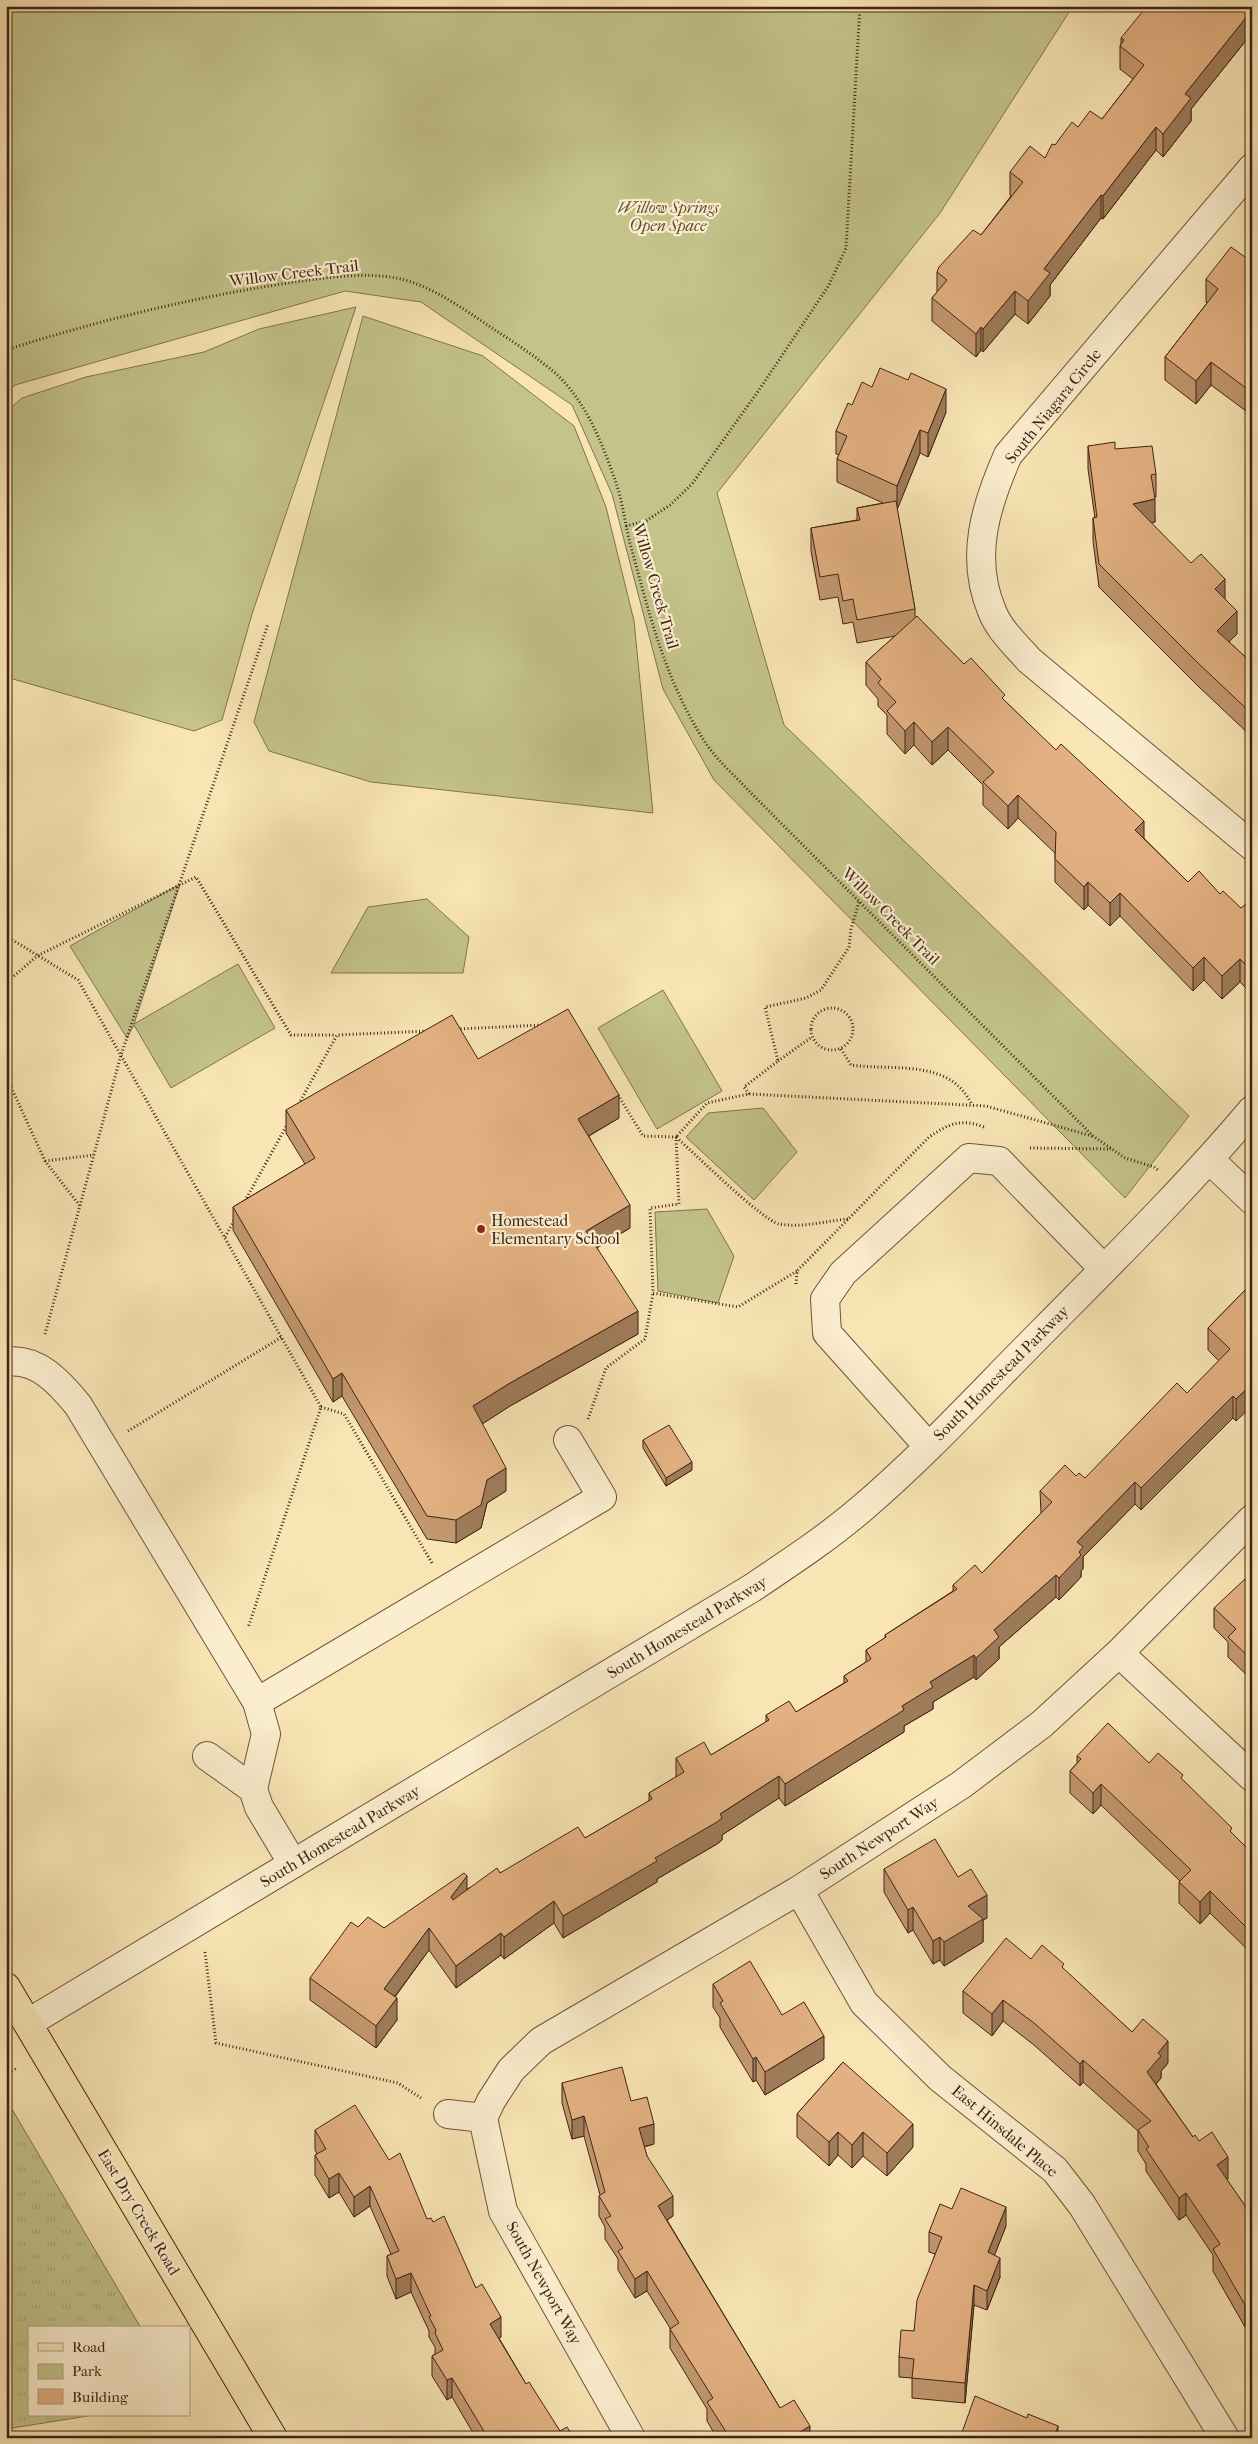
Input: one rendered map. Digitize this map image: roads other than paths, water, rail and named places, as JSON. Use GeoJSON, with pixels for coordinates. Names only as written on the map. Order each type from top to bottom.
{"type":"FeatureCollection","features":[{"type":"Feature","properties":{"kind":"main road","name":"East Dry Creek Road"},"geometry":{"type":"LineString","coordinates":[[6,1987],[273,2438]]}},
{"type":"Feature","properties":{"kind":"street","name":"South Niagara Circle"},"geometry":{"type":"LineString","coordinates":[[1248,182],[1008,455],[991,493],[980,540],[982,575],[992,611],[1004,632],[1029,660],[1252,846]]}},
{"type":"Feature","properties":{"kind":"street","name":"South Homestead Parkway"},"geometry":{"type":"LineString","coordinates":[[28,2023],[752,1588],[816,1545],[845,1522],[928,1446],[1104,1269],[1209,1159],[1252,1110]]}},
{"type":"Feature","properties":{"kind":"street"},"geometry":{"type":"LineString","coordinates":[[928,1446],[827,1333],[825,1299],[843,1273],[969,1158],[999,1161],[1104,1269]]}},
{"type":"Feature","properties":{"kind":"street"},"geometry":{"type":"LineString","coordinates":[[1209,1159],[1252,1200]]}},
{"type":"Feature","properties":{"kind":"street"},"geometry":{"type":"LineString","coordinates":[[6,1362],[16,1360],[32,1364],[61,1385],[78,1405],[257,1702],[266,1734],[253,1789],[259,1807],[293,1864]]}},
{"type":"Feature","properties":{"kind":"street"},"geometry":{"type":"LineString","coordinates":[[257,1702],[602,1498],[568,1440]]}},
{"type":"Feature","properties":{"kind":"street","name":"South Newport Way"},"geometry":{"type":"LineString","coordinates":[[631,2438],[503,2211],[482,2118],[511,2070],[542,2041],[799,1890],[961,1785],[1042,1724],[1119,1653],[1252,1519]]}},
{"type":"Feature","properties":{"kind":"street"},"geometry":{"type":"LineString","coordinates":[[1119,1653],[1252,1777]]}},
{"type":"Feature","properties":{"kind":"street"},"geometry":{"type":"LineString","coordinates":[[207,1756],[253,1789]]}},
{"type":"Feature","properties":{"kind":"street","name":"East Hinsdale Place"},"geometry":{"type":"LineString","coordinates":[[799,1890],[864,2003],[940,2078],[1055,2170],[1082,2205],[1225,2438]]}},
{"type":"Feature","properties":{"kind":"street"},"geometry":{"type":"LineString","coordinates":[[448,2114],[482,2118]]}},
{"type":"Feature","properties":{"kind":"place","name":"Homestead Elementary School"},"geometry":{"type":"Point","coordinates":[481,1229]}},
{"type":"Feature","properties":{"kind":"park label","name":"Willow Springs Open Space"},"geometry":{"type":"Point","coordinates":[668,216]}}]}
